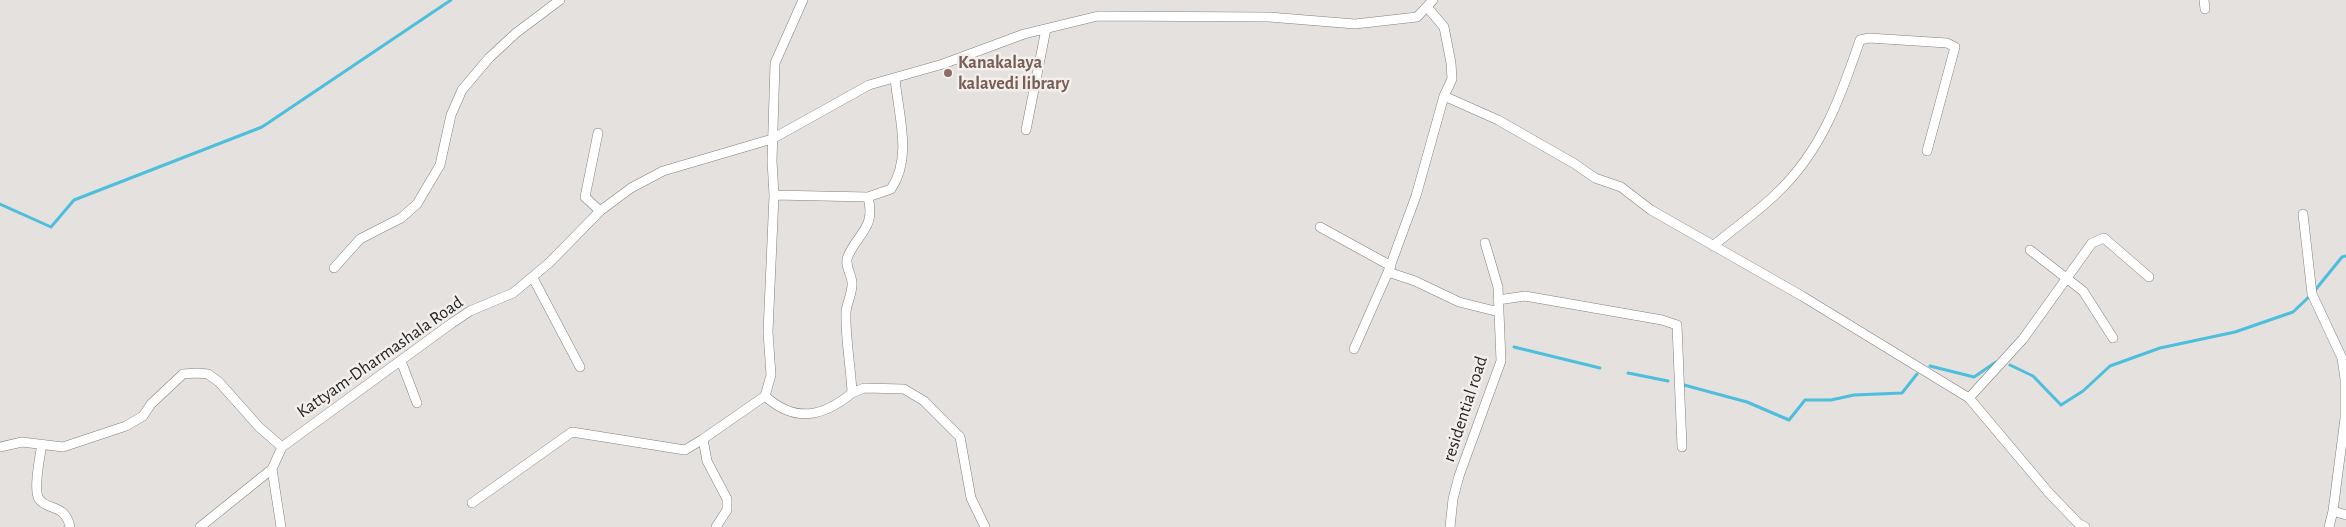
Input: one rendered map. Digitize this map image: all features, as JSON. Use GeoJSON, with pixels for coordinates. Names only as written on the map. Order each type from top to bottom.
{"type":"FeatureCollection","features":[{"type":"Feature","properties":{"kind":"street"},"geometry":{"type":"LineString","coordinates":[[334,268],[360,239],[401,218],[417,204],[440,165],[451,116],[462,90],[488,58],[516,33],[560,0]]}},
{"type":"Feature","properties":{"kind":"street"},"geometry":{"type":"LineString","coordinates":[[472,503],[572,432],[685,450],[766,396],[771,375],[768,332],[774,195],[772,139],[775,62],[803,0]]}},
{"type":"Feature","properties":{"kind":"street"},"geometry":{"type":"LineString","coordinates":[[1354,349],[1390,269],[1423,175],[1444,96],[1452,79],[1448,43],[1444,27],[1430,3]]}},
{"type":"Feature","properties":{"kind":"street","name":"Kattyam-Dharmashala Road"},"geometry":{"type":"LineString","coordinates":[[282,446],[470,312],[513,293],[533,278],[600,211],[631,188],[663,170],[772,139],[869,84],[944,64],[1024,34],[1098,16],[1269,17],[1355,24],[1417,17],[1430,3]]}},
{"type":"Feature","properties":{"kind":"street"},"geometry":{"type":"LineString","coordinates":[[1026,130],[1046,29]]}},
{"type":"Feature","properties":{"kind":"street"},"geometry":{"type":"LineString","coordinates":[[1713,246],[1778,192],[1814,149],[1838,106],[1860,40],[1869,38],[1937,42],[1955,47],[1927,151]]}},
{"type":"Feature","properties":{"kind":"street"},"geometry":{"type":"LineString","coordinates":[[774,195],[868,197],[891,189],[901,170],[903,147],[895,78]]}},
{"type":"Feature","properties":{"kind":"street"},"geometry":{"type":"LineString","coordinates":[[1444,96],[1498,120],[1575,164],[1595,178],[1620,187],[1651,210],[1802,296],[1969,398],[2049,493],[2078,523],[2085,527]]}},
{"type":"Feature","properties":{"kind":"street"},"geometry":{"type":"LineString","coordinates":[[598,133],[585,197],[600,211]]}},
{"type":"Feature","properties":{"kind":"street"},"geometry":{"type":"LineString","coordinates":[[852,393],[846,311],[852,282],[846,262],[848,255],[864,234],[868,223],[870,207],[868,197]]}},
{"type":"Feature","properties":{"kind":"street"},"geometry":{"type":"LineString","coordinates":[[2303,214],[2312,294],[2342,358],[2345,379],[2345,418],[2333,511],[2329,527]]}},
{"type":"Feature","properties":{"kind":"street"},"geometry":{"type":"LineString","coordinates":[[1320,227],[1390,269],[1459,302],[1499,312]]}},
{"type":"Feature","properties":{"kind":"street"},"geometry":{"type":"LineString","coordinates":[[1969,398],[2023,339],[2092,243],[2104,238],[2149,277]]}},
{"type":"Feature","properties":{"kind":"street","name":"residential road"},"geometry":{"type":"LineString","coordinates":[[1450,527],[1453,499],[1460,476],[1501,361],[1498,287],[1485,242]]}},
{"type":"Feature","properties":{"kind":"street"},"geometry":{"type":"LineString","coordinates":[[2030,250],[2083,291],[2113,338]]}},
{"type":"Feature","properties":{"kind":"street"},"geometry":{"type":"LineString","coordinates":[[533,278],[580,367]]}},
{"type":"Feature","properties":{"kind":"street"},"geometry":{"type":"LineString","coordinates":[[1498,300],[1525,296],[1662,320],[1677,325],[1682,447]]}},
{"type":"Feature","properties":{"kind":"street"},"geometry":{"type":"LineString","coordinates":[[401,361],[417,403]]}},
{"type":"Feature","properties":{"kind":"street"},"geometry":{"type":"LineString","coordinates":[[0,447],[22,442],[64,447],[126,426],[143,416],[151,404],[183,374],[208,374],[219,382],[259,427],[282,446],[272,469],[200,527]]}},
{"type":"Feature","properties":{"kind":"street"},"geometry":{"type":"LineString","coordinates":[[766,396],[779,405],[812,415],[829,410],[852,393],[864,388],[904,389],[924,401],[960,437],[972,498],[985,527]]}},
{"type":"Feature","properties":{"kind":"street"},"geometry":{"type":"LineString","coordinates":[[703,439],[708,461],[727,500],[727,510],[716,527]]}},
{"type":"Feature","properties":{"kind":"street"},"geometry":{"type":"LineString","coordinates":[[42,444],[38,472],[38,498],[41,502],[59,509],[70,527]]}},
{"type":"Feature","properties":{"kind":"street"},"geometry":{"type":"LineString","coordinates":[[272,469],[282,527]]}},
{"type":"Feature","properties":{"kind":"street"},"geometry":{"type":"LineString","coordinates":[[2333,511],[2346,515]]}},
{"type":"Feature","properties":{"kind":"waterway"},"geometry":{"type":"LineString","coordinates":[[0,204],[51,227],[74,200],[262,127],[451,0]]}},
{"type":"Feature","properties":{"kind":"waterway"},"geometry":{"type":"LineString","coordinates":[[2010,365],[2033,376],[2061,405],[2083,391],[2110,366],[2160,348],[2235,332],[2293,312],[2312,294],[2342,257],[2346,256]]}},
{"type":"Feature","properties":{"kind":"waterway"},"geometry":{"type":"LineString","coordinates":[[1514,347],[1600,368]]}},
{"type":"Feature","properties":{"kind":"waterway"},"geometry":{"type":"LineString","coordinates":[[1930,366],[1974,377],[1996,362]]}},
{"type":"Feature","properties":{"kind":"waterway"},"geometry":{"type":"LineString","coordinates":[[1628,373],[1668,381]]}},
{"type":"Feature","properties":{"kind":"waterway"},"geometry":{"type":"LineString","coordinates":[[1684,385],[1747,402],[1789,420],[1805,400],[1831,400],[1854,395],[1902,393],[1917,374]]}},
{"type":"Feature","properties":{"kind":"place","name":"Kanakalaya kalavedi library"},"geometry":{"type":"Point","coordinates":[948,73]}}]}
